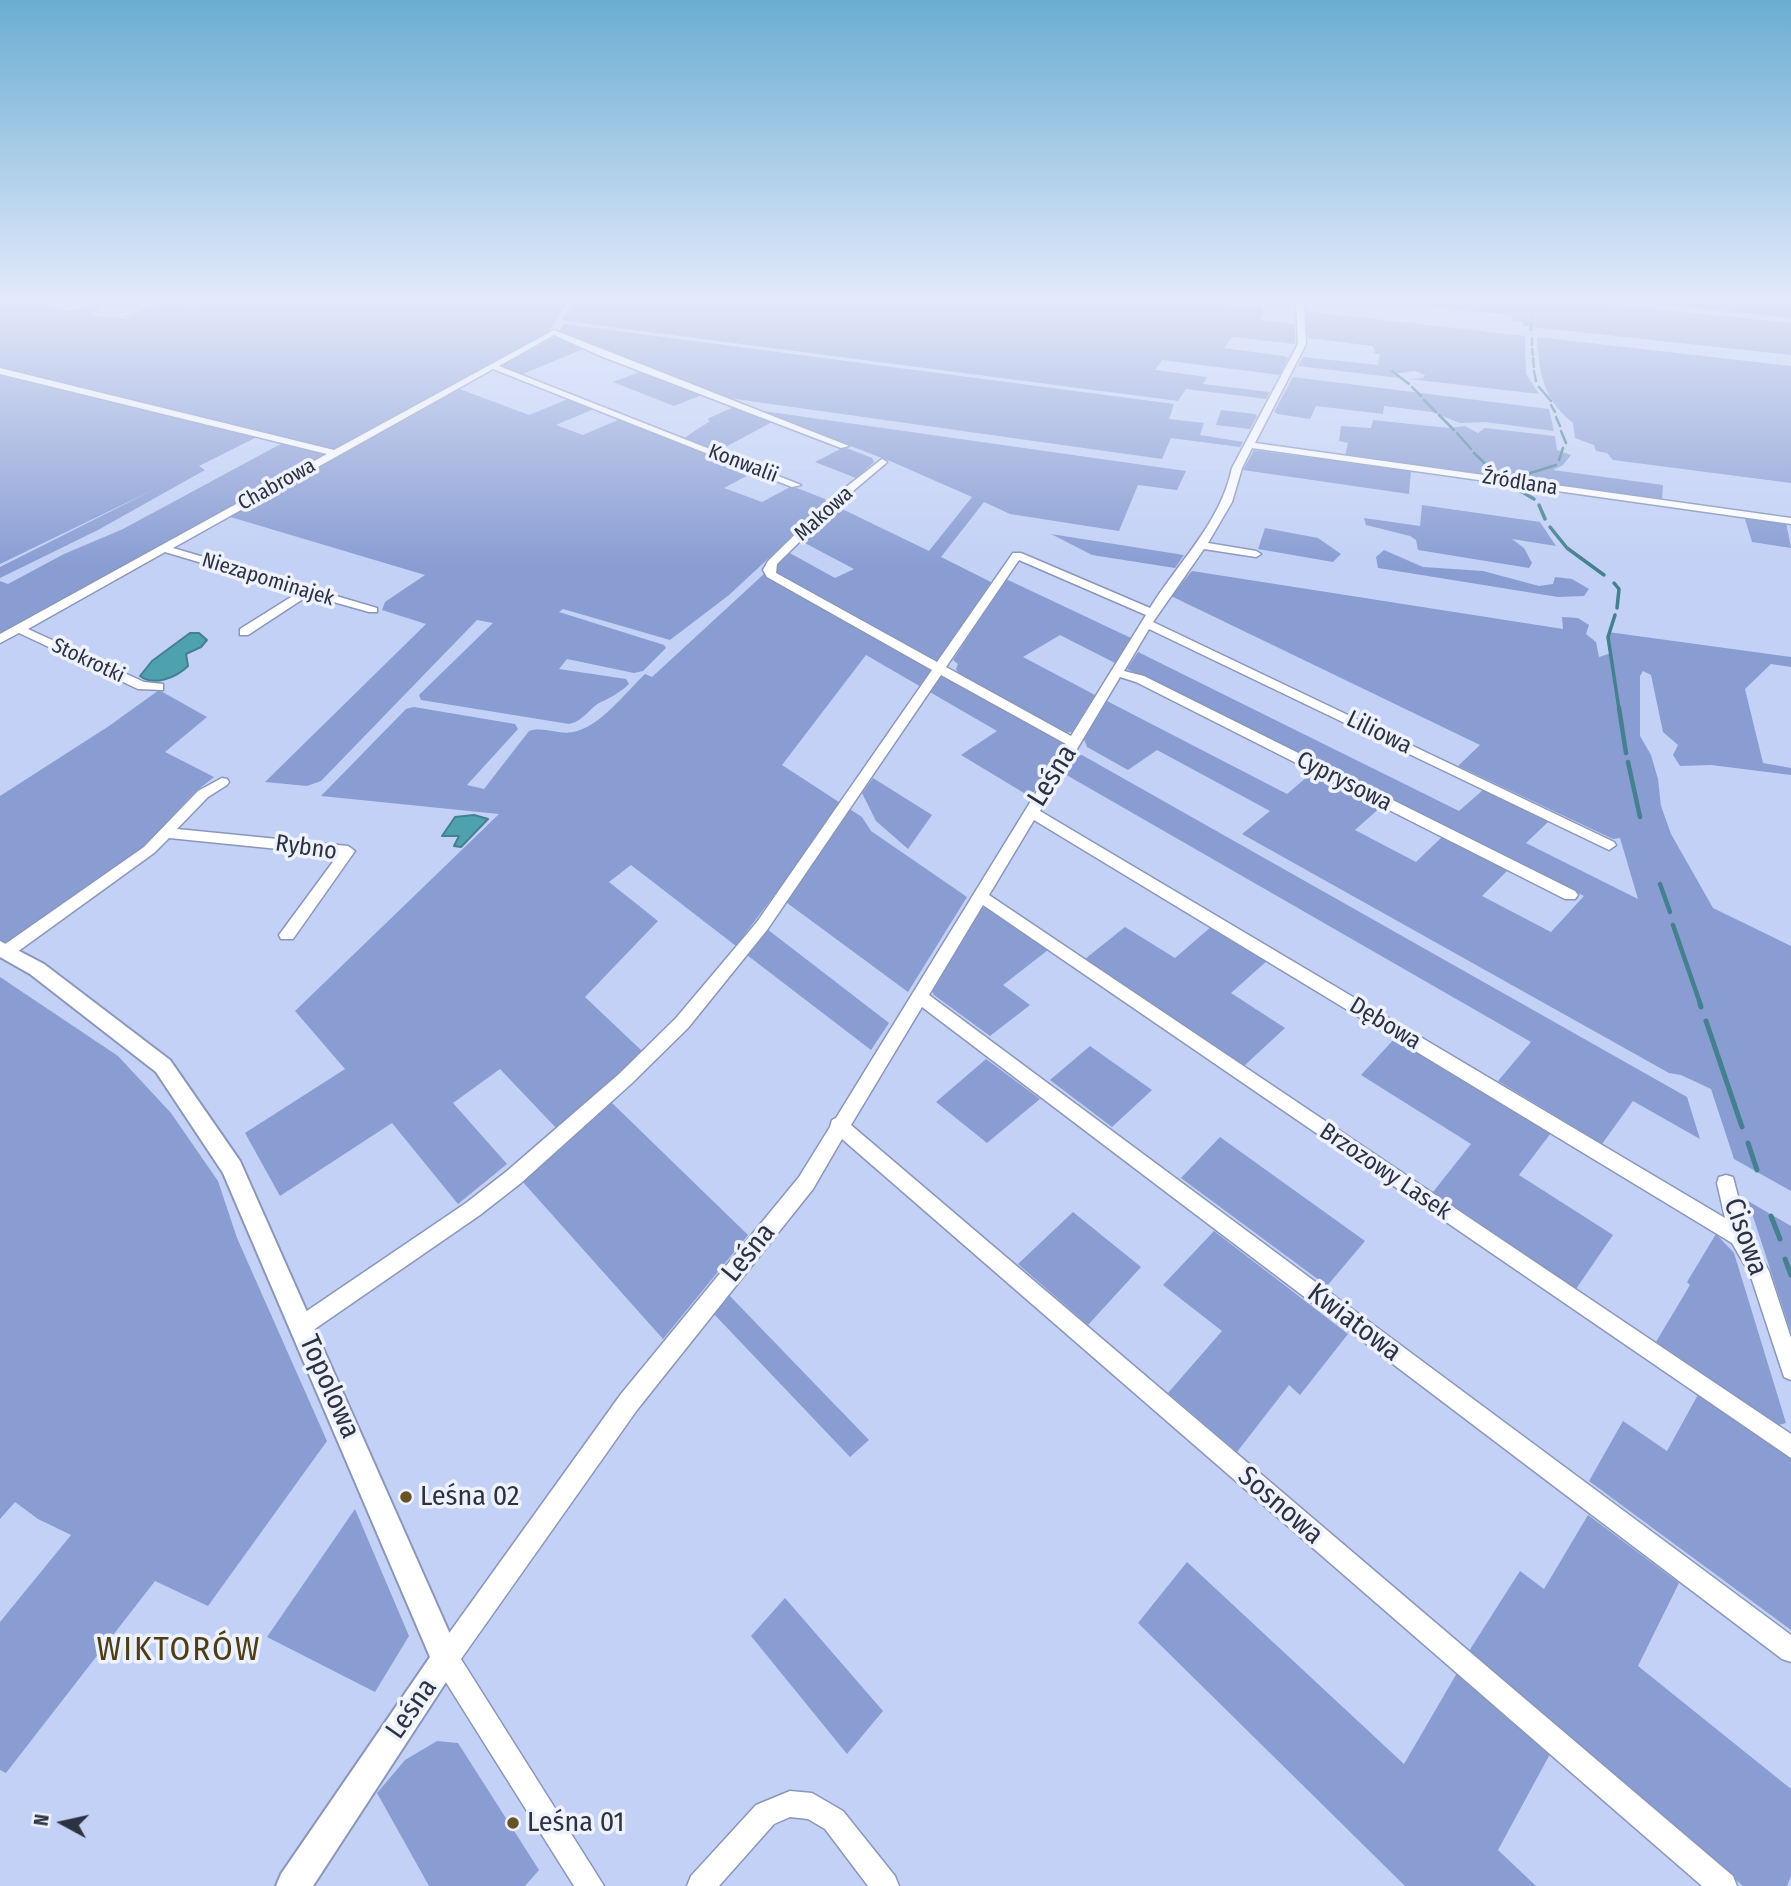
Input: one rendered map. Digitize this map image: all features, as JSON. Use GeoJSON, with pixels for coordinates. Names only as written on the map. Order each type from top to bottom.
{"type":"FeatureCollection","features":[{"type":"Feature","properties":{"kind":"street"},"geometry":{"type":"LineString","coordinates":[[77,390],[334,453]]}},
{"type":"Feature","properties":{"kind":"street","name":"Chabrowa"},"geometry":{"type":"LineString","coordinates":[[0,639],[452,390]]}},
{"type":"Feature","properties":{"kind":"street","name":"Konwalii"},"geometry":{"type":"LineString","coordinates":[[554,390],[796,485]]}},
{"type":"Feature","properties":{"kind":"street","name":"Chabrowa"},"geometry":{"type":"LineString","coordinates":[[696,390],[844,446]]}},
{"type":"Feature","properties":{"kind":"street","name":"Leśna"},"geometry":{"type":"LineString","coordinates":[[293,1886],[446,1659],[629,1402],[806,1184],[838,1125],[1073,743],[1166,594],[1201,545],[1231,489],[1237,468],[1278,390]]}},
{"type":"Feature","properties":{"kind":"street","name":"Źródlana"},"geometry":{"type":"LineString","coordinates":[[1250,445],[1791,521]]}},
{"type":"Feature","properties":{"kind":"street","name":"Makowa"},"geometry":{"type":"LineString","coordinates":[[882,462],[811,524],[769,570],[771,575],[939,668]]}},
{"type":"Feature","properties":{"kind":"street"},"geometry":{"type":"LineString","coordinates":[[1201,545],[1256,554]]}},
{"type":"Feature","properties":{"kind":"street","name":"Niezapominajek"},"geometry":{"type":"LineString","coordinates":[[163,548],[373,610]]}},
{"type":"Feature","properties":{"kind":"street","name":"Liliowa"},"geometry":{"type":"LineString","coordinates":[[939,668],[1012,558],[1020,554],[1609,845]]}},
{"type":"Feature","properties":{"kind":"street"},"geometry":{"type":"LineString","coordinates":[[244,632],[306,592]]}},
{"type":"Feature","properties":{"kind":"street","name":"Stokrotki"},"geometry":{"type":"LineString","coordinates":[[19,629],[142,686],[159,687]]}},
{"type":"Feature","properties":{"kind":"street"},"geometry":{"type":"LineString","coordinates":[[302,1326],[473,1209],[514,1177],[625,1079],[682,1023],[762,926],[939,668],[1073,743]]}},
{"type":"Feature","properties":{"kind":"street","name":"Cyprysowa"},"geometry":{"type":"LineString","coordinates":[[1117,673],[1140,679],[1570,895]]}},
{"type":"Feature","properties":{"kind":"street"},"geometry":{"type":"LineString","coordinates":[[3,950],[149,850],[203,794],[222,782]]}},
{"type":"Feature","properties":{"kind":"street","name":"Dębowa"},"geometry":{"type":"LineString","coordinates":[[1031,812],[1739,1237]]}},
{"type":"Feature","properties":{"kind":"street","name":"Rybno"},"geometry":{"type":"LineString","coordinates":[[166,833],[348,851],[287,935]]}},
{"type":"Feature","properties":{"kind":"street","name":"Brzozowy Lasek"},"geometry":{"type":"LineString","coordinates":[[980,896],[1791,1447]]}},
{"type":"Feature","properties":{"kind":"street","name":"Topolowa"},"geometry":{"type":"LineString","coordinates":[[3,950],[37,969],[163,1066],[232,1168],[446,1659],[590,1886]]}},
{"type":"Feature","properties":{"kind":"street","name":"Kwiatowa"},"geometry":{"type":"LineString","coordinates":[[918,995],[1791,1650]]}},
{"type":"Feature","properties":{"kind":"street","name":"Sosnowa"},"geometry":{"type":"LineString","coordinates":[[838,1125],[1723,1886]]}},
{"type":"Feature","properties":{"kind":"street","name":"Cisowa"},"geometry":{"type":"LineString","coordinates":[[1726,1184],[1739,1237],[1759,1271],[1791,1370]]}},
{"type":"Feature","properties":{"kind":"street"},"geometry":{"type":"LineString","coordinates":[[701,1886],[765,1814],[790,1804],[812,1806],[834,1820],[885,1886]]}},
{"type":"Feature","properties":{"kind":"shaded area"},"geometry":{"type":"Polygon","coordinates":[[[0,390],[447,390],[338,450],[315,451],[323,454],[318,460],[0,634],[0,581],[8,584],[64,554],[123,529],[288,440],[265,433],[199,466],[205,470],[98,530],[0,578],[0,567],[155,489],[0,564],[0,390]]]}},
{"type":"Feature","properties":{"kind":"shaded area"},"geometry":{"type":"Polygon","coordinates":[[[453,390],[462,390],[529,415],[568,399],[594,409],[556,425],[583,435],[620,419],[754,472],[724,488],[762,502],[792,486],[825,499],[827,504],[729,595],[670,640],[563,609],[559,612],[664,645],[666,648],[643,671],[634,673],[567,659],[559,669],[626,679],[629,684],[582,718],[569,724],[421,700],[419,695],[493,623],[477,620],[321,781],[307,786],[265,782],[426,624],[382,610],[385,602],[425,575],[227,516],[453,390]]]}},
{"type":"Feature","properties":{"kind":"shaded area"},"geometry":{"type":"Polygon","coordinates":[[[633,390],[693,390],[704,394],[674,406],[633,390]]]}},
{"type":"Feature","properties":{"kind":"shaded area"},"geometry":{"type":"Polygon","coordinates":[[[704,390],[1067,390],[1174,404],[1169,419],[1204,423],[1200,435],[1243,442],[1240,447],[1171,438],[1162,459],[721,397],[704,390]]]}},
{"type":"Feature","properties":{"kind":"shaded area"},"geometry":{"type":"Polygon","coordinates":[[[1094,390],[1185,390],[1178,401],[1094,390]]]}},
{"type":"Feature","properties":{"kind":"shaded area"},"geometry":{"type":"Polygon","coordinates":[[[1194,390],[1270,392],[1266,399],[1194,390]]]}},
{"type":"Feature","properties":{"kind":"shaded area"},"geometry":{"type":"Polygon","coordinates":[[[1286,390],[1397,390],[1549,409],[1554,431],[1485,422],[1460,423],[1432,412],[1384,406],[1383,414],[1316,406],[1310,419],[1274,412],[1286,390]]]}},
{"type":"Feature","properties":{"kind":"shaded area"},"geometry":{"type":"Polygon","coordinates":[[[1504,390],[1536,390],[1539,394],[1504,390]]]}},
{"type":"Feature","properties":{"kind":"shaded area"},"geometry":{"type":"Polygon","coordinates":[[[1547,390],[1791,390],[1791,483],[1613,460],[1607,453],[1596,451],[1594,445],[1575,438],[1573,423],[1547,390]]]}},
{"type":"Feature","properties":{"kind":"shaded area"},"geometry":{"type":"Polygon","coordinates":[[[736,406],[774,421],[718,451],[684,438],[710,421],[707,419],[736,406]]]}},
{"type":"Feature","properties":{"kind":"shaded area"},"geometry":{"type":"Polygon","coordinates":[[[756,410],[1186,471],[1177,490],[1138,485],[1119,531],[1010,514],[984,502],[941,557],[991,582],[940,660],[932,661],[773,573],[773,566],[788,552],[835,578],[854,569],[801,541],[838,507],[929,551],[972,497],[890,461],[756,410]]]}},
{"type":"Feature","properties":{"kind":"shaded area"},"geometry":{"type":"Polygon","coordinates":[[[1221,410],[1257,416],[1250,429],[1216,425],[1221,410]]]}},
{"type":"Feature","properties":{"kind":"shaded area"},"geometry":{"type":"Polygon","coordinates":[[[1373,420],[1449,428],[1465,426],[1478,433],[1485,428],[1555,436],[1557,450],[1571,455],[1563,465],[1553,470],[1663,485],[1662,500],[1498,477],[1486,470],[1489,476],[1345,456],[1348,443],[1339,441],[1341,426],[1371,428],[1373,420]]]}},
{"type":"Feature","properties":{"kind":"shaded area"},"geometry":{"type":"Polygon","coordinates":[[[844,447],[872,458],[874,462],[856,478],[815,462],[844,447]]]}},
{"type":"Feature","properties":{"kind":"shaded area"},"geometry":{"type":"Polygon","coordinates":[[[1254,450],[1411,471],[1409,494],[1243,470],[1254,450]]]}},
{"type":"Feature","properties":{"kind":"shaded area"},"geometry":{"type":"Polygon","coordinates":[[[1422,505],[1540,522],[1556,546],[1512,539],[1524,548],[1532,563],[1529,568],[1418,550],[1416,540],[1410,536],[1366,525],[1364,518],[1420,526],[1422,505]]]}},
{"type":"Feature","properties":{"kind":"shaded area"},"geometry":{"type":"Polygon","coordinates":[[[1744,516],[1786,522],[1791,548],[1752,542],[1744,516]]]}},
{"type":"Feature","properties":{"kind":"shaded area"},"geometry":{"type":"Polygon","coordinates":[[[1265,528],[1318,538],[1341,554],[1333,562],[1258,549],[1265,528]]]}},
{"type":"Feature","properties":{"kind":"shaded area"},"geometry":{"type":"Polygon","coordinates":[[[1051,534],[1184,555],[1175,568],[1092,555],[1051,534]]]}},
{"type":"Feature","properties":{"kind":"shaded area"},"geometry":{"type":"Polygon","coordinates":[[[1384,550],[1423,567],[1483,571],[1539,586],[1553,584],[1555,577],[1572,579],[1589,589],[1584,596],[1558,597],[1378,568],[1376,557],[1384,550]]]}},
{"type":"Feature","properties":{"kind":"shaded area"},"geometry":{"type":"Polygon","coordinates":[[[1192,571],[1563,629],[1562,617],[1578,618],[1589,625],[1586,634],[1596,642],[1599,657],[1611,653],[1608,632],[1791,657],[1791,667],[1771,664],[1745,689],[1763,763],[1791,768],[1791,775],[1711,765],[1680,766],[1673,755],[1678,745],[1663,732],[1651,675],[1643,671],[1640,676],[1640,736],[1651,755],[1658,779],[1661,806],[1671,834],[1713,908],[1791,946],[1791,1191],[1734,1159],[1711,1089],[1681,1075],[1669,1073],[1242,834],[1270,811],[1157,750],[1128,770],[1087,747],[1084,739],[1107,701],[1287,794],[1314,771],[1382,806],[1355,830],[1416,862],[1443,836],[1509,869],[1482,896],[1551,932],[1584,896],[1127,669],[1138,652],[1459,811],[1483,790],[1549,821],[1526,843],[1638,899],[1620,838],[1613,839],[1458,766],[1480,745],[1171,596],[1192,571]]]}},
{"type":"Feature","properties":{"kind":"shaded area"},"geometry":{"type":"Polygon","coordinates":[[[764,574],[1065,743],[1034,792],[1024,793],[961,755],[997,731],[866,655],[782,765],[862,817],[871,831],[967,897],[908,992],[775,894],[736,946],[631,865],[609,882],[658,921],[585,997],[642,1051],[558,1130],[500,1069],[453,1103],[507,1164],[458,1204],[392,1123],[280,1196],[245,1133],[345,1069],[295,1011],[499,814],[321,796],[406,709],[414,707],[515,724],[518,729],[467,785],[484,789],[529,731],[540,729],[573,732],[593,724],[645,674],[652,677],[764,574]]]}},
{"type":"Feature","properties":{"kind":"shaded area"},"geometry":{"type":"Polygon","coordinates":[[[1006,579],[1131,638],[1115,663],[1060,635],[1023,657],[1095,695],[1072,732],[1062,733],[959,675],[956,669],[958,664],[953,660],[1006,579]]]}},
{"type":"Feature","properties":{"kind":"shaded area"},"geometry":{"type":"Polygon","coordinates":[[[190,633],[199,633],[207,640],[201,647],[186,654],[188,666],[172,677],[158,681],[140,676],[152,661],[190,633]]]}},
{"type":"Feature","properties":{"kind":"shaded area"},"geometry":{"type":"Polygon","coordinates":[[[159,690],[207,717],[165,752],[214,777],[194,793],[140,850],[0,947],[0,796],[109,726],[159,690]]]}},
{"type":"Feature","properties":{"kind":"shaded area"},"geometry":{"type":"Polygon","coordinates":[[[1082,755],[1687,1097],[1700,1139],[1633,1101],[1602,1144],[1498,1081],[1531,1042],[1063,773],[1074,756],[1082,755]]]}},
{"type":"Feature","properties":{"kind":"shaded area"},"geometry":{"type":"Polygon","coordinates":[[[873,778],[932,815],[908,849],[876,821],[862,793],[873,778]]]}},
{"type":"Feature","properties":{"kind":"shaded area"},"geometry":{"type":"Polygon","coordinates":[[[474,815],[488,819],[461,847],[454,846],[459,836],[442,836],[455,817],[474,815]]]}},
{"type":"Feature","properties":{"kind":"shaded area"},"geometry":{"type":"Polygon","coordinates":[[[981,908],[987,908],[1048,950],[1003,985],[1030,1005],[990,1036],[934,995],[931,989],[981,908]]]}},
{"type":"Feature","properties":{"kind":"shaded area"},"geometry":{"type":"Polygon","coordinates":[[[1212,926],[1268,960],[1231,993],[1285,1028],[1244,1066],[1085,959],[1125,927],[1175,958],[1212,926]]]}},
{"type":"Feature","properties":{"kind":"shaded area"},"geometry":{"type":"Polygon","coordinates":[[[767,929],[889,1023],[871,1050],[747,955],[767,929]]]}},
{"type":"Feature","properties":{"kind":"shaded area"},"geometry":{"type":"Polygon","coordinates":[[[0,977],[118,1056],[171,1113],[218,1181],[237,1238],[327,1441],[208,1606],[155,1581],[6,1773],[0,1770],[0,1622],[71,1535],[38,1519],[15,1502],[0,1519],[0,977]]]}},
{"type":"Feature","properties":{"kind":"shaded area"},"geometry":{"type":"Polygon","coordinates":[[[1395,1038],[1551,1133],[1519,1175],[1613,1235],[1576,1289],[1433,1192],[1471,1144],[1361,1075],[1395,1038]]]}},
{"type":"Feature","properties":{"kind":"shaded area"},"geometry":{"type":"Polygon","coordinates":[[[1090,1046],[1152,1090],[1112,1127],[1050,1080],[1090,1046]]]}},
{"type":"Feature","properties":{"kind":"shaded area"},"geometry":{"type":"Polygon","coordinates":[[[986,1059],[1040,1099],[987,1143],[936,1102],[986,1059]]]}},
{"type":"Feature","properties":{"kind":"shaded area"},"geometry":{"type":"Polygon","coordinates":[[[611,1102],[748,1235],[663,1339],[522,1181],[611,1102]]]}},
{"type":"Feature","properties":{"kind":"shaded area"},"geometry":{"type":"Polygon","coordinates":[[[1220,1137],[1365,1241],[1327,1286],[1181,1178],[1220,1137]]]}},
{"type":"Feature","properties":{"kind":"shaded area"},"geometry":{"type":"Polygon","coordinates":[[[1748,1201],[1791,1226],[1791,1333],[1748,1201]]]}},
{"type":"Feature","properties":{"kind":"shaded area"},"geometry":{"type":"Polygon","coordinates":[[[1073,1212],[1141,1267],[1088,1325],[1018,1264],[1073,1212]]]}},
{"type":"Feature","properties":{"kind":"shaded area"},"geometry":{"type":"Polygon","coordinates":[[[1214,1231],[1348,1334],[1300,1395],[1289,1385],[1237,1452],[1168,1393],[1222,1331],[1163,1285],[1214,1231]]]}},
{"type":"Feature","properties":{"kind":"shaded area"},"geometry":{"type":"Polygon","coordinates":[[[1716,1234],[1734,1253],[1786,1423],[1779,1425],[1656,1342],[1716,1234]]]}},
{"type":"Feature","properties":{"kind":"shaded area"},"geometry":{"type":"Polygon","coordinates":[[[727,1293],[869,1440],[850,1457],[712,1312],[727,1293]]]}},
{"type":"Feature","properties":{"kind":"shaded area"},"geometry":{"type":"Polygon","coordinates":[[[1700,1391],[1791,1455],[1791,1630],[1589,1481],[1623,1421],[1667,1451],[1700,1391]]]}},
{"type":"Feature","properties":{"kind":"shaded area"},"geometry":{"type":"Polygon","coordinates":[[[355,1509],[409,1636],[375,1692],[267,1637],[355,1509]]]}},
{"type":"Feature","properties":{"kind":"shaded area"},"geometry":{"type":"Polygon","coordinates":[[[1588,1515],[1679,1583],[1638,1666],[1791,1789],[1791,1876],[1787,1886],[1743,1886],[1469,1651],[1520,1571],[1544,1589],[1588,1515]]]}},
{"type":"Feature","properties":{"kind":"shaded area"},"geometry":{"type":"Polygon","coordinates":[[[1187,1562],[1404,1764],[1457,1673],[1550,1754],[1498,1850],[1536,1886],[1405,1886],[1138,1623],[1187,1562]]]}},
{"type":"Feature","properties":{"kind":"shaded area"},"geometry":{"type":"Polygon","coordinates":[[[785,1598],[883,1711],[847,1754],[751,1636],[785,1598]]]}},
{"type":"Feature","properties":{"kind":"shaded area"},"geometry":{"type":"Polygon","coordinates":[[[437,1741],[458,1743],[539,1870],[525,1886],[429,1886],[377,1793],[405,1760],[437,1741]]]}},
{"type":"Feature","properties":{"kind":"waterway"},"geometry":{"type":"LineString","coordinates":[[1415,390],[1421,396]]}},
{"type":"Feature","properties":{"kind":"waterway"},"geometry":{"type":"LineString","coordinates":[[1542,390],[1551,401]]}},
{"type":"Feature","properties":{"kind":"waterway"},"geometry":{"type":"LineString","coordinates":[[1424,400],[1436,412]]}},
{"type":"Feature","properties":{"kind":"waterway"},"geometry":{"type":"LineString","coordinates":[[1551,405],[1555,412]]}},
{"type":"Feature","properties":{"kind":"waterway"},"geometry":{"type":"LineString","coordinates":[[1439,415],[1454,430]]}},
{"type":"Feature","properties":{"kind":"waterway"},"geometry":{"type":"LineString","coordinates":[[1556,417],[1560,426]]}},
{"type":"Feature","properties":{"kind":"waterway"},"geometry":{"type":"LineString","coordinates":[[1561,431],[1566,443]]}},
{"type":"Feature","properties":{"kind":"waterway"},"geometry":{"type":"LineString","coordinates":[[1457,433],[1471,449]]}},
{"type":"Feature","properties":{"kind":"waterway"},"geometry":{"type":"LineString","coordinates":[[1559,460],[1563,448]]}},
{"type":"Feature","properties":{"kind":"waterway"},"geometry":{"type":"LineString","coordinates":[[1474,453],[1498,476]]}},
{"type":"Feature","properties":{"kind":"waterway"},"geometry":{"type":"LineString","coordinates":[[1521,476],[1556,465]]}},
{"type":"Feature","properties":{"kind":"waterway"},"geometry":{"type":"LineString","coordinates":[[1514,487],[1534,499]]}},
{"type":"Feature","properties":{"kind":"waterway"},"geometry":{"type":"LineString","coordinates":[[1539,505],[1545,519]]}},
{"type":"Feature","properties":{"kind":"waterway"},"geometry":{"type":"LineString","coordinates":[[1550,527],[1567,548],[1604,575]]}},
{"type":"Feature","properties":{"kind":"waterway"},"geometry":{"type":"LineString","coordinates":[[1614,583],[1619,589],[1617,608]]}},
{"type":"Feature","properties":{"kind":"waterway"},"geometry":{"type":"LineString","coordinates":[[1615,615],[1608,637],[1619,709]]}},
{"type":"Feature","properties":{"kind":"waterway"},"geometry":{"type":"LineString","coordinates":[[1619,708],[1626,753]]}},
{"type":"Feature","properties":{"kind":"waterway"},"geometry":{"type":"LineString","coordinates":[[1628,762],[1640,817]]}},
{"type":"Feature","properties":{"kind":"waterway"},"geometry":{"type":"LineString","coordinates":[[1660,884],[1670,912]]}},
{"type":"Feature","properties":{"kind":"waterway"},"geometry":{"type":"LineString","coordinates":[[1673,925],[1701,1006]]}},
{"type":"Feature","properties":{"kind":"waterway"},"geometry":{"type":"LineString","coordinates":[[1706,1021],[1742,1127]]}},
{"type":"Feature","properties":{"kind":"waterway"},"geometry":{"type":"LineString","coordinates":[[1748,1143],[1757,1170]]}},
{"type":"Feature","properties":{"kind":"waterway"},"geometry":{"type":"LineString","coordinates":[[1771,1216],[1780,1239]]}},
{"type":"Feature","properties":{"kind":"waterway"},"geometry":{"type":"LineString","coordinates":[[1785,1259],[1791,1275]]}},
{"type":"Feature","properties":{"kind":"place","name":"Leśna 02"},"geometry":{"type":"Point","coordinates":[406,1497]}},
{"type":"Feature","properties":{"kind":"place","name":"Leśna 01"},"geometry":{"type":"Point","coordinates":[513,1823]}},
{"type":"Feature","properties":{"kind":"district","name":"WIKTORÓW"},"geometry":{"type":"Point","coordinates":[179,1651]}}]}
